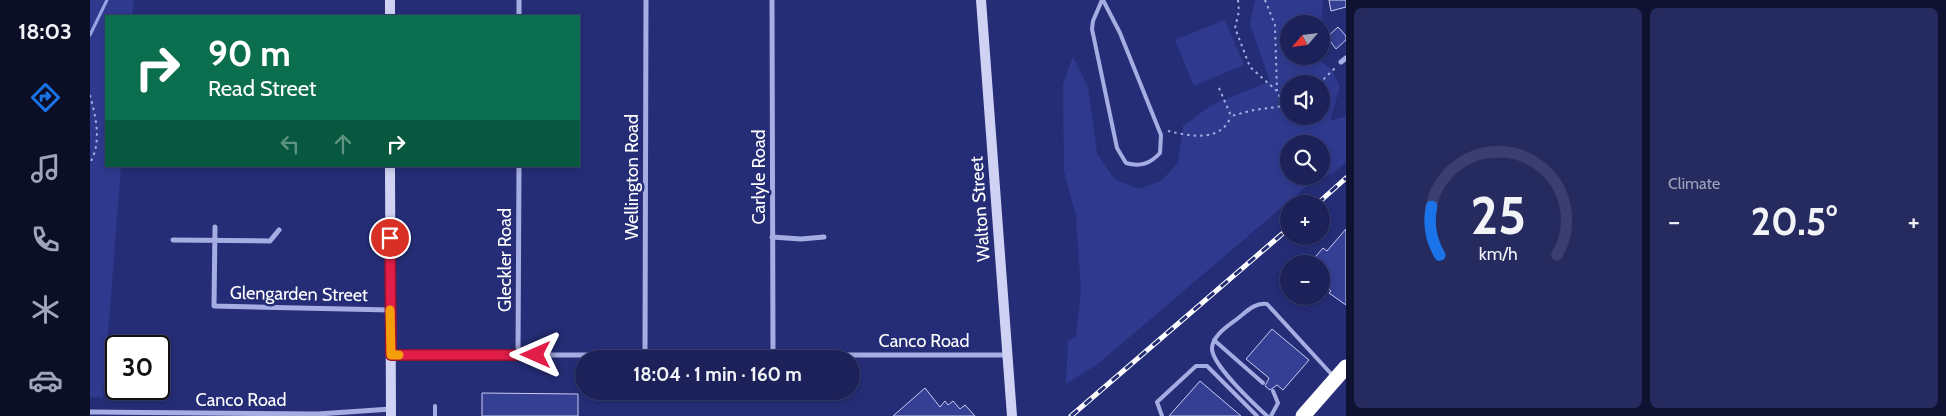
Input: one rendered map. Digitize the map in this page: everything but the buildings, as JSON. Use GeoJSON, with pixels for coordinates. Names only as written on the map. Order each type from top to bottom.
{"type":"FeatureCollection","features":[{"type":"Feature","properties":{"kind":"highway"},"geometry":{"type":"LineString","coordinates":[[1303,416],[1346,367]]}},
{"type":"Feature","properties":{"kind":"street"},"geometry":{"type":"LineString","coordinates":[[390,0],[390,15]]}},
{"type":"Feature","properties":{"kind":"street"},"geometry":{"type":"LineString","coordinates":[[519,0],[519,15]]}},
{"type":"Feature","properties":{"kind":"street","name":"Wellington Road"},"geometry":{"type":"LineString","coordinates":[[646,0],[646,350]]}},
{"type":"Feature","properties":{"kind":"street","name":"Carlyle Road"},"geometry":{"type":"LineString","coordinates":[[772,0],[773,350]]}},
{"type":"Feature","properties":{"kind":"street","name":"Walton Street"},"geometry":{"type":"LineString","coordinates":[[981,0],[1012,416]]}},
{"type":"Feature","properties":{"kind":"street"},"geometry":{"type":"LineString","coordinates":[[1341,62],[1346,58]]}},
{"type":"Feature","properties":{"kind":"street"},"geometry":{"type":"LineString","coordinates":[[390,167],[391,413]]}},
{"type":"Feature","properties":{"kind":"street","name":"Gleckler Road"},"geometry":{"type":"LineString","coordinates":[[518,355],[519,167]]}},
{"type":"Feature","properties":{"kind":"street"},"geometry":{"type":"LineString","coordinates":[[215,227],[215,240]]}},
{"type":"Feature","properties":{"kind":"street"},"geometry":{"type":"LineString","coordinates":[[173,240],[270,241],[279,230]]}},
{"type":"Feature","properties":{"kind":"street"},"geometry":{"type":"LineString","coordinates":[[772,237],[801,240],[824,237]]}},
{"type":"Feature","properties":{"kind":"street","name":"Glengarden Street"},"geometry":{"type":"LineString","coordinates":[[215,240],[214,306],[390,310]]}},
{"type":"Feature","properties":{"kind":"street","name":"Canco Road"},"geometry":{"type":"LineString","coordinates":[[860,354],[1007,355]]}},
{"type":"Feature","properties":{"kind":"street","name":"Canco Road"},"geometry":{"type":"LineString","coordinates":[[391,355],[575,355]]}},
{"type":"Feature","properties":{"kind":"street","name":"Canco Road"},"geometry":{"type":"LineString","coordinates":[[90,412],[391,413]]}},
{"type":"Feature","properties":{"kind":"lane"},"geometry":{"type":"LineString","coordinates":[[1103,0],[1120,33],[1161,135],[1160,153],[1145,164],[1126,163],[1117,148],[1092,29],[1093,21],[1103,0]]}},
{"type":"Feature","properties":{"kind":"lane"},"geometry":{"type":"LineString","coordinates":[[1268,416],[1253,403],[1219,364],[1213,353],[1214,340],[1222,330],[1256,305],[1267,304],[1335,379]]}},
{"type":"Feature","properties":{"kind":"lane"},"geometry":{"type":"LineString","coordinates":[[1214,340],[1263,383]]}},
{"type":"Feature","properties":{"kind":"lane"},"geometry":{"type":"LineString","coordinates":[[1162,416],[1157,402],[1196,366],[1207,366],[1257,416]]}},
{"type":"Feature","properties":{"kind":"lane"},"geometry":{"type":"LineString","coordinates":[[1272,416],[1278,403],[1273,391]]}},
{"type":"Feature","properties":{"kind":"lane"},"geometry":{"type":"LineString","coordinates":[[434,406],[435,416]]}},
{"type":"Feature","properties":{"kind":"path"},"geometry":{"type":"LineString","coordinates":[[1238,0],[1239,5],[1235,28],[1250,67],[1277,90]]}},
{"type":"Feature","properties":{"kind":"path"},"geometry":{"type":"LineString","coordinates":[[1265,0],[1275,25],[1277,90],[1280,97]]}},
{"type":"Feature","properties":{"kind":"path"},"geometry":{"type":"LineString","coordinates":[[1328,75],[1341,62]]}},
{"type":"Feature","properties":{"kind":"path"},"geometry":{"type":"LineString","coordinates":[[1219,88],[1230,116]]}},
{"type":"Feature","properties":{"kind":"path"},"geometry":{"type":"LineString","coordinates":[[90,95],[96,116],[98,136],[94,156],[90,163]]}},
{"type":"Feature","properties":{"kind":"path"},"geometry":{"type":"LineString","coordinates":[[1170,131],[1200,137],[1212,135],[1222,131],[1230,116],[1280,107]]}},
{"type":"Feature","properties":{"kind":"shaded area"},"geometry":{"type":"Polygon","coordinates":[[[90,0],[134,0],[132,15],[105,15],[105,167],[121,167],[108,335],[105,335],[103,398],[90,397],[90,0]]]}},
{"type":"Feature","properties":{"kind":"shaded area"},"geometry":{"type":"Polygon","coordinates":[[[1255,0],[1323,0],[1322,15],[1280,15],[1280,65],[1326,65],[1332,70],[1340,87],[1330,121],[1346,116],[1346,162],[1330,174],[1330,135],[1280,135],[1280,185],[1308,185],[1296,195],[1280,195],[1280,209],[1099,363],[1066,384],[1068,341],[1076,337],[1081,290],[1076,216],[1064,171],[1063,84],[1073,57],[1088,87],[1097,153],[1114,179],[1139,189],[1161,181],[1178,163],[1183,126],[1212,105],[1270,81],[1250,24],[1255,0]]]}},
{"type":"Feature","properties":{"kind":"shaded area"},"geometry":{"type":"Polygon","coordinates":[[[1225,20],[1244,65],[1194,86],[1175,40],[1225,20]]]}},
{"type":"Feature","properties":{"kind":"waterway"},"geometry":{"type":"LineString","coordinates":[[90,35],[107,0]]}},
{"type":"Feature","properties":{"kind":"railway"},"geometry":{"type":"LineString","coordinates":[[1327,195],[1346,178]]}},
{"type":"Feature","properties":{"kind":"railway"},"geometry":{"type":"LineString","coordinates":[[1071,416],[1280,236]]}},
{"type":"Feature","properties":{"kind":"slow traffic"},"geometry":{"type":"LineString","coordinates":[[390,310],[391,355],[399,355]]}},
{"type":"Feature","properties":{"kind":"route"},"geometry":{"type":"LineString","coordinates":[[390,238],[391,355],[536,355]]}}]}
